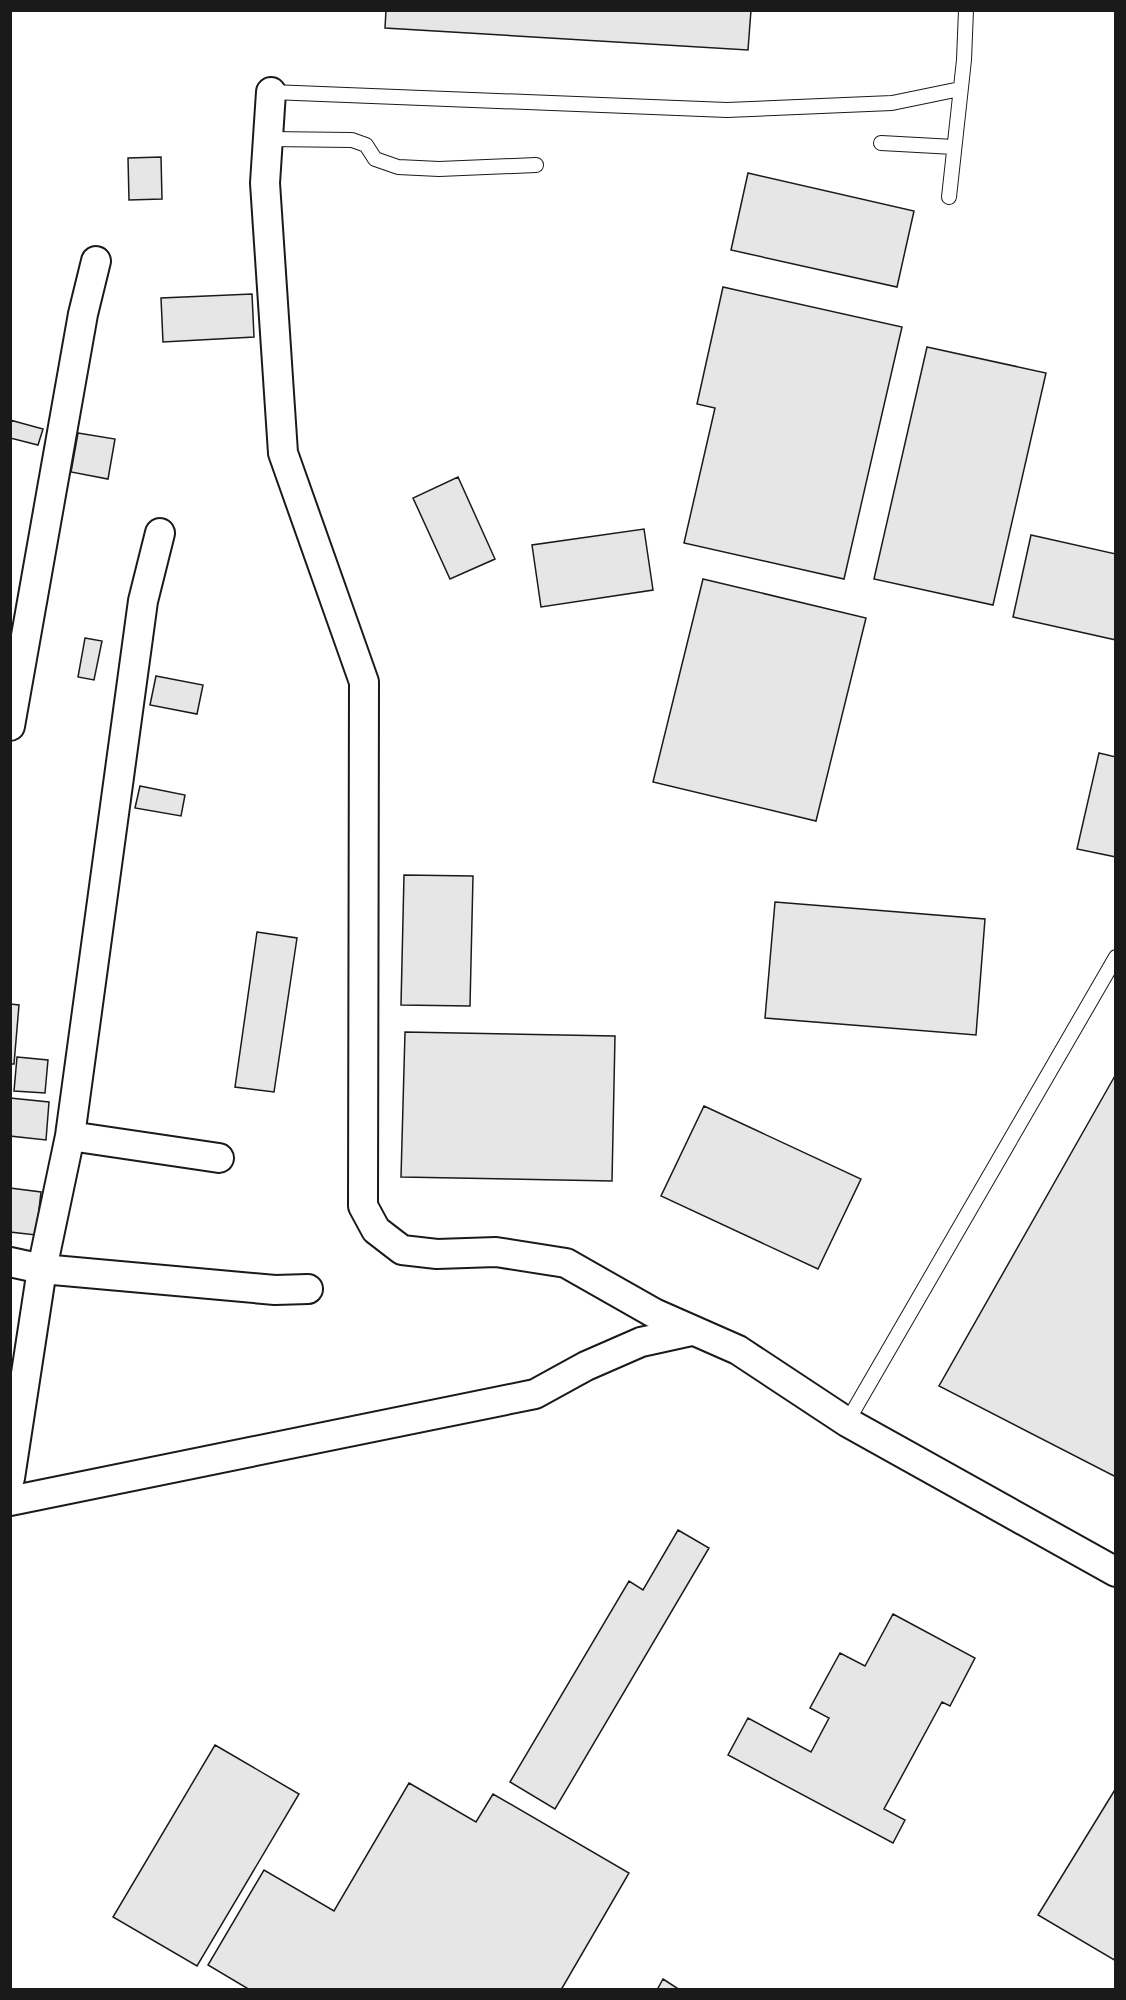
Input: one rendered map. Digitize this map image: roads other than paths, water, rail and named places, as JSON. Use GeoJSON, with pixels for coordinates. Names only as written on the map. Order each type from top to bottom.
{"type":"FeatureCollection","features":[{"type":"Feature","properties":{"kind":"street"},"geometry":{"type":"LineString","coordinates":[[271,92],[265,183],[283,453],[364,682],[363,1206],[376,1230],[402,1250],[437,1254],[495,1252],[566,1263],[654,1313],[738,1350],[847,1422],[1116,1572]]}},
{"type":"Feature","properties":{"kind":"street"},"geometry":{"type":"LineString","coordinates":[[10,726],[84,314],[96,261]]}},
{"type":"Feature","properties":{"kind":"street"},"geometry":{"type":"LineString","coordinates":[[10,1478],[42,1269],[70,1136],[144,601],[160,533]]}},
{"type":"Feature","properties":{"kind":"street"},"geometry":{"type":"LineString","coordinates":[[70,1136],[219,1158]]}},
{"type":"Feature","properties":{"kind":"street"},"geometry":{"type":"LineString","coordinates":[[10,1262],[42,1269],[275,1290],[308,1289]]}},
{"type":"Feature","properties":{"kind":"street"},"geometry":{"type":"LineString","coordinates":[[10,1501],[535,1394],[586,1366],[641,1342],[691,1330]]}},
{"type":"Feature","properties":{"kind":"lane"},"geometry":{"type":"LineString","coordinates":[[949,197],[964,60],[966,10]]}},
{"type":"Feature","properties":{"kind":"lane"},"geometry":{"type":"LineString","coordinates":[[271,92],[727,110],[892,103],[960,89]]}},
{"type":"Feature","properties":{"kind":"lane"},"geometry":{"type":"LineString","coordinates":[[268,139],[352,140],[366,145],[375,159],[398,167],[439,169],[537,165]]}},
{"type":"Feature","properties":{"kind":"lane"},"geometry":{"type":"LineString","coordinates":[[881,143],[954,147]]}},
{"type":"Feature","properties":{"kind":"lane"},"geometry":{"type":"LineString","coordinates":[[847,1422],[1116,957]]}}]}
